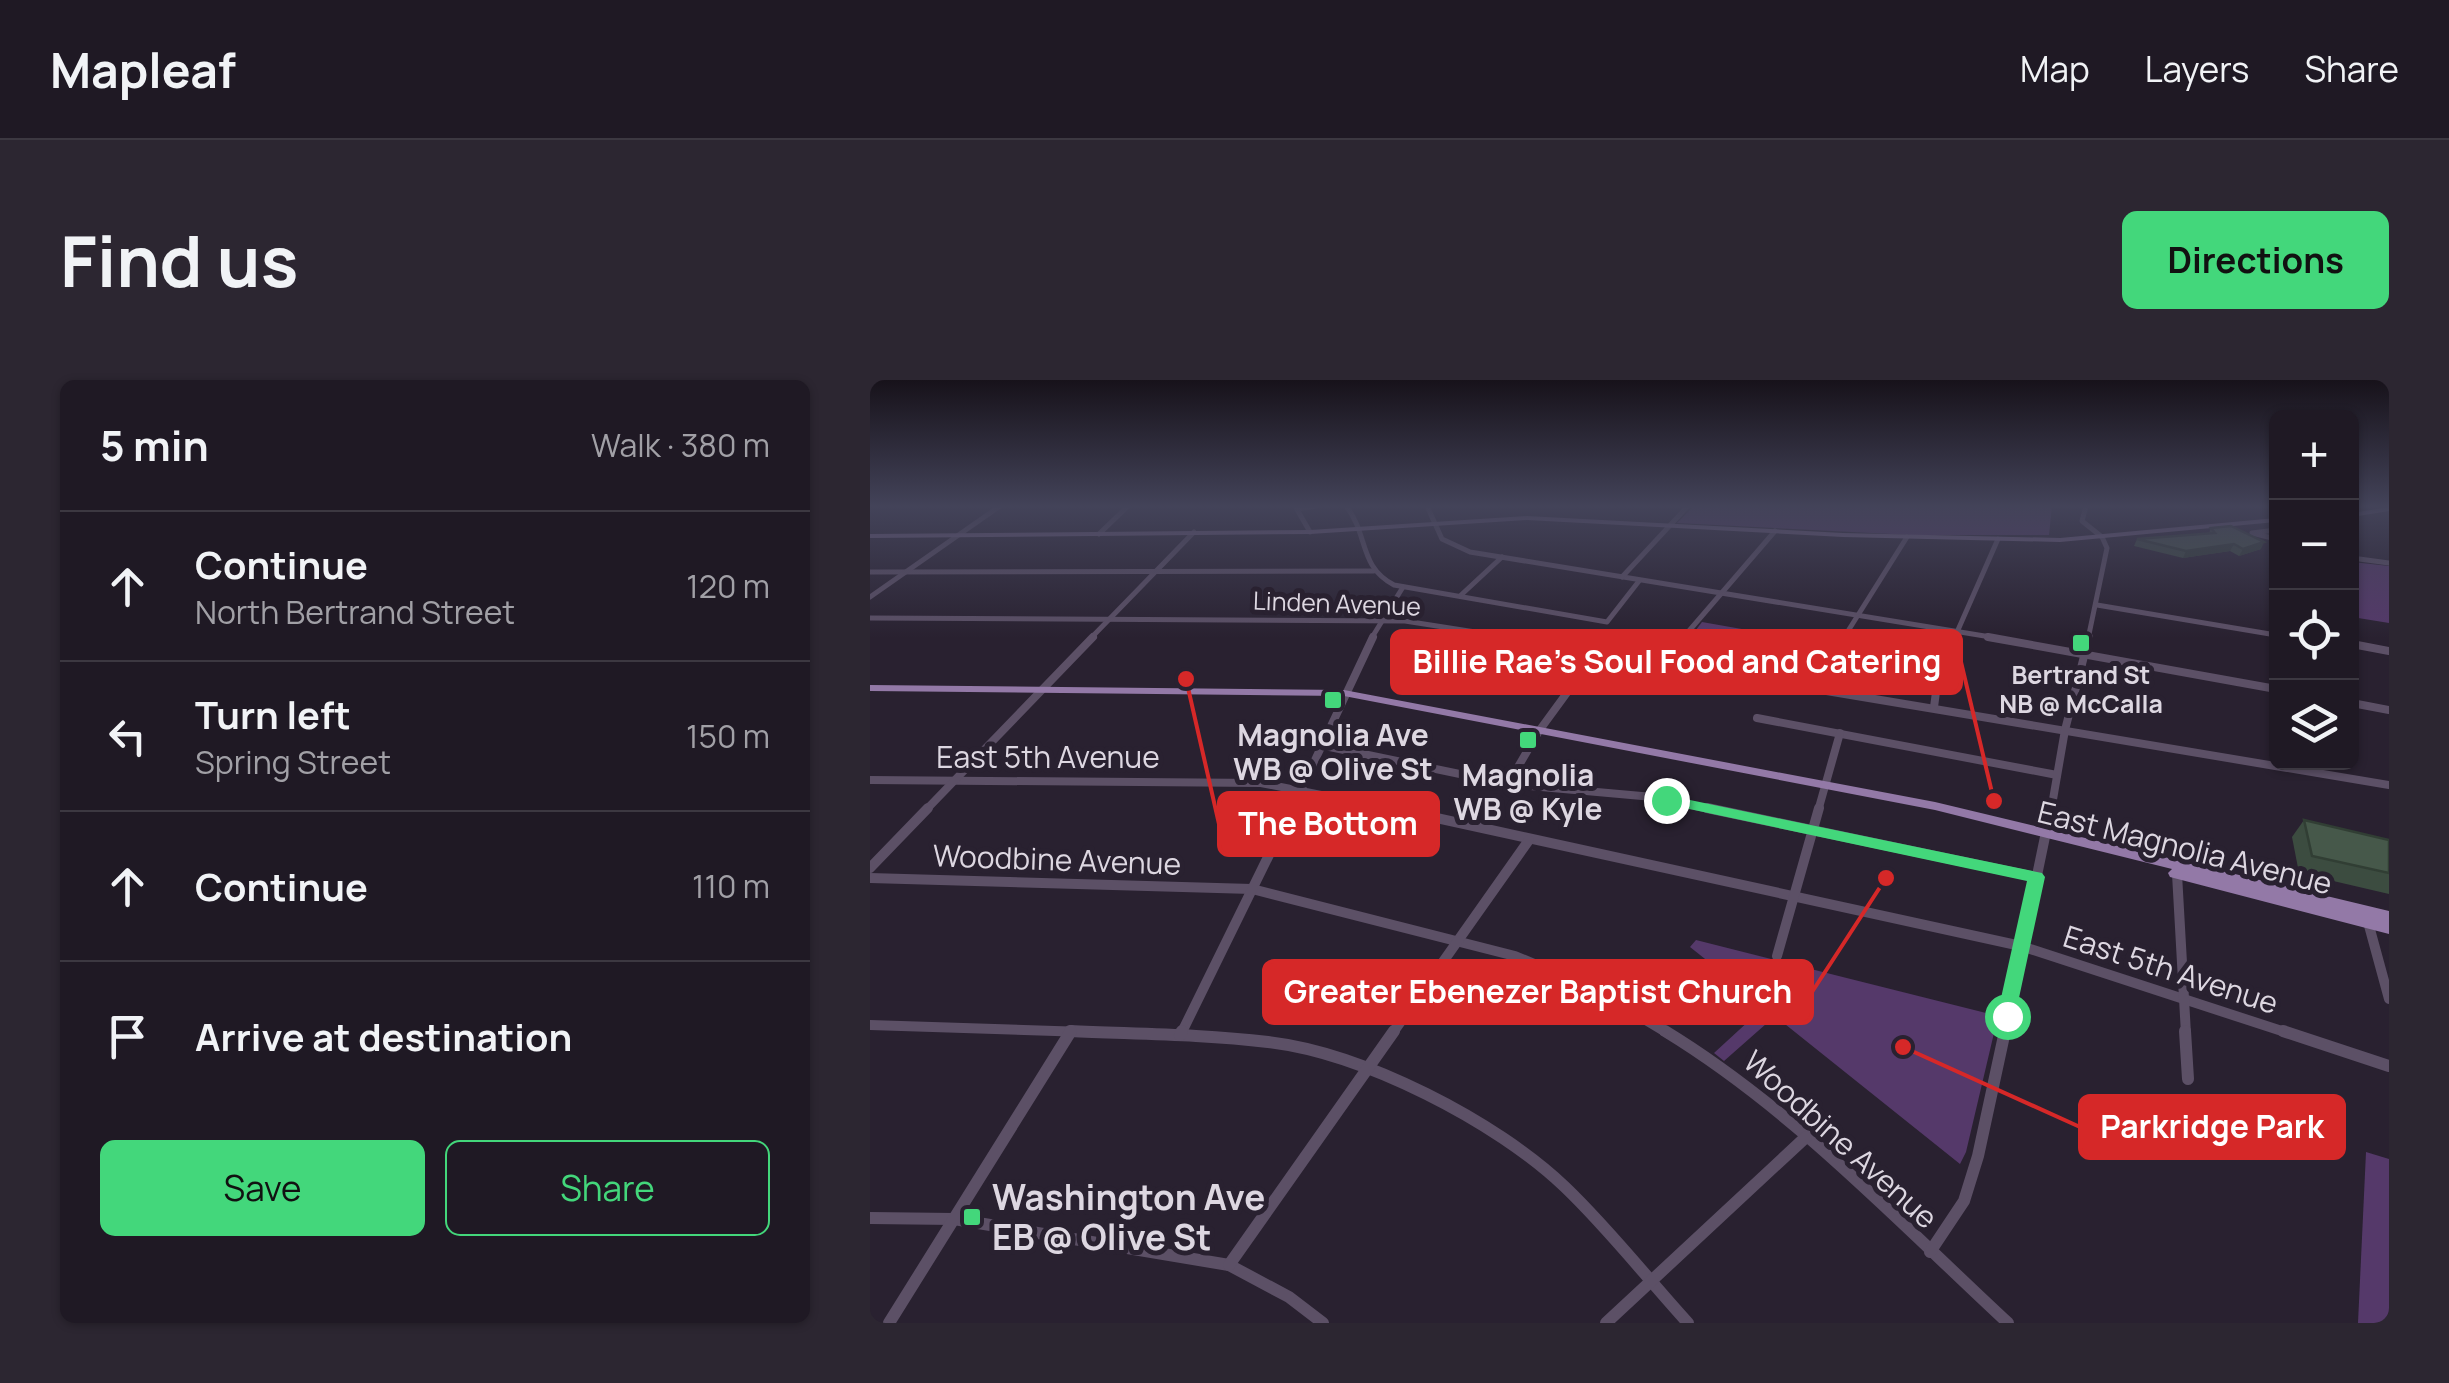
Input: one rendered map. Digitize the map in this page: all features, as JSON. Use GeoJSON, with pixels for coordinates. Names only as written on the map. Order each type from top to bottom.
{"type":"FeatureCollection","features":[{"type":"Feature","properties":{"kind":"main road","name":"East Magnolia Avenue"},"geometry":{"type":"LineString","coordinates":[[870,688],[1344,693],[1909,804],[2389,917]]}},
{"type":"Feature","properties":{"kind":"main road","name":"East Magnolia Avenue"},"geometry":{"type":"LineString","coordinates":[[2046,835],[2177,874],[2389,928]]}},
{"type":"Feature","properties":{"kind":"street"},"geometry":{"type":"LineString","coordinates":[[870,597],[939,550]]}},
{"type":"Feature","properties":{"kind":"street"},"geometry":{"type":"LineString","coordinates":[[870,868],[1176,550]]}},
{"type":"Feature","properties":{"kind":"street"},"geometry":{"type":"LineString","coordinates":[[1363,550],[1374,571],[1385,581],[1403,587],[1607,622],[1639,581]]}},
{"type":"Feature","properties":{"kind":"street"},"geometry":{"type":"LineString","coordinates":[[1463,550],[2086,654],[2269,689]]}},
{"type":"Feature","properties":{"kind":"street"},"geometry":{"type":"LineString","coordinates":[[1622,577],[1646,550]]}},
{"type":"Feature","properties":{"kind":"street"},"geometry":{"type":"LineString","coordinates":[[1663,662],[1758,550]]}},
{"type":"Feature","properties":{"kind":"street"},"geometry":{"type":"LineString","coordinates":[[1822,688],[1839,645],[1899,550]]}},
{"type":"Feature","properties":{"kind":"street"},"geometry":{"type":"LineString","coordinates":[[1934,707],[1938,678],[1993,550]]}},
{"type":"Feature","properties":{"kind":"street"},"geometry":{"type":"LineString","coordinates":[[1930,1252],[1964,1201],[1978,1156],[2065,730],[2086,654],[2107,550]]}},
{"type":"Feature","properties":{"kind":"street"},"geometry":{"type":"LineString","coordinates":[[1460,596],[1502,558]]}},
{"type":"Feature","properties":{"kind":"street"},"geometry":{"type":"LineString","coordinates":[[2359,559],[2389,563]]}},
{"type":"Feature","properties":{"kind":"street"},"geometry":{"type":"LineString","coordinates":[[870,572],[1374,571]]}},
{"type":"Feature","properties":{"kind":"street"},"geometry":{"type":"LineString","coordinates":[[1180,1035],[1376,628],[1392,614],[1403,587]]}},
{"type":"Feature","properties":{"kind":"street"},"geometry":{"type":"LineString","coordinates":[[2097,605],[2269,635]]}},
{"type":"Feature","properties":{"kind":"street","name":"Linden Avenue"},"geometry":{"type":"LineString","coordinates":[[870,618],[1384,620],[1822,688],[2389,786]]}},
{"type":"Feature","properties":{"kind":"street"},"geometry":{"type":"LineString","coordinates":[[2359,645],[2389,651]]}},
{"type":"Feature","properties":{"kind":"street"},"geometry":{"type":"LineString","coordinates":[[1508,784],[1539,732],[1596,653]]}},
{"type":"Feature","properties":{"kind":"street"},"geometry":{"type":"LineString","coordinates":[[2359,704],[2389,710]]}},
{"type":"Feature","properties":{"kind":"street"},"geometry":{"type":"LineString","coordinates":[[1756,718],[2057,775]]}},
{"type":"Feature","properties":{"kind":"street"},"geometry":{"type":"LineString","coordinates":[[1777,956],[1840,733]]}},
{"type":"Feature","properties":{"kind":"street"},"geometry":{"type":"LineString","coordinates":[[1320,746],[1508,784],[1626,792],[2036,877]]}},
{"type":"Feature","properties":{"kind":"street","name":"East 5th Avenue"},"geometry":{"type":"LineString","coordinates":[[870,780],[1261,783],[1299,789],[1796,894],[2021,946],[2389,1066]]}},
{"type":"Feature","properties":{"kind":"street"},"geometry":{"type":"LineString","coordinates":[[1229,1266],[1529,840]]}},
{"type":"Feature","properties":{"kind":"street"},"geometry":{"type":"LineString","coordinates":[[2177,874],[2188,1080]]}},
{"type":"Feature","properties":{"kind":"street","name":"Woodbine Avenue"},"geometry":{"type":"LineString","coordinates":[[870,878],[1252,889],[1515,956],[1639,1014],[1712,1060],[1806,1137],[2008,1323]]}},
{"type":"Feature","properties":{"kind":"street"},"geometry":{"type":"LineString","coordinates":[[2368,922],[2389,1000]]}},
{"type":"Feature","properties":{"kind":"street"},"geometry":{"type":"LineString","coordinates":[[870,1025],[1180,1035],[1272,1042],[1368,1068],[1458,1111],[1516,1147],[1564,1188],[1688,1323]]}},
{"type":"Feature","properties":{"kind":"street"},"geometry":{"type":"LineString","coordinates":[[890,1323],[1071,1031]]}},
{"type":"Feature","properties":{"kind":"street"},"geometry":{"type":"LineString","coordinates":[[1606,1323],[1806,1137]]}},
{"type":"Feature","properties":{"kind":"street"},"geometry":{"type":"LineString","coordinates":[[870,1218],[954,1219],[1229,1266],[1289,1296],[1323,1323]]}},
{"type":"Feature","properties":{"kind":"shaded area"},"geometry":{"type":"Polygon","coordinates":[[[2359,563],[2389,566],[2389,623],[2359,618],[2359,563]]]}},
{"type":"Feature","properties":{"kind":"shaded area"},"geometry":{"type":"Polygon","coordinates":[[[1702,622],[1833,645],[1814,683],[1673,660],[1702,622]]]}},
{"type":"Feature","properties":{"kind":"shaded area"},"geometry":{"type":"Polygon","coordinates":[[[1696,940],[1998,1016],[1960,1164],[1775,1016],[1724,1061],[1714,1053],[1751,1019],[1723,997],[1734,982],[1690,947],[1696,940]]]}},
{"type":"Feature","properties":{"kind":"shaded area"},"geometry":{"type":"Polygon","coordinates":[[[2366,1152],[2389,1159],[2389,1323],[2358,1323],[2366,1152]]]}},
{"type":"Feature","properties":{"kind":"building"},"geometry":{"type":"Polygon","coordinates":[[[2304,820],[2389,840],[2389,873],[2312,856],[2304,820]]]}},
{"type":"Feature","properties":{"kind":"place","name":"Bertrand St NB @ McCalla"},"geometry":{"type":"Point","coordinates":[2081,643]}},
{"type":"Feature","properties":{"kind":"place","name":"The Bottom"},"geometry":{"type":"Point","coordinates":[1186,679]}},
{"type":"Feature","properties":{"kind":"place","name":"Magnolia Ave WB @ Olive St"},"geometry":{"type":"Point","coordinates":[1333,700]}},
{"type":"Feature","properties":{"kind":"place","name":"Magnolia WB @ Kyle"},"geometry":{"type":"Point","coordinates":[1528,740]}},
{"type":"Feature","properties":{"kind":"place","name":"Billie Rae's Soul Food and Catering"},"geometry":{"type":"Point","coordinates":[1994,801]}},
{"type":"Feature","properties":{"kind":"place","name":"Greater Ebenezer Baptist Church"},"geometry":{"type":"Point","coordinates":[1886,878]}},
{"type":"Feature","properties":{"kind":"place","name":"Parkridge Park"},"geometry":{"type":"Point","coordinates":[1903,1047]}},
{"type":"Feature","properties":{"kind":"place","name":"Washington Ave EB @ Olive St"},"geometry":{"type":"Point","coordinates":[972,1217]}},
{"type":"Feature","properties":{"kind":"route"},"geometry":{"type":"LineString","coordinates":[[1666,800],[2036,877],[2007,1016]]}}]}
